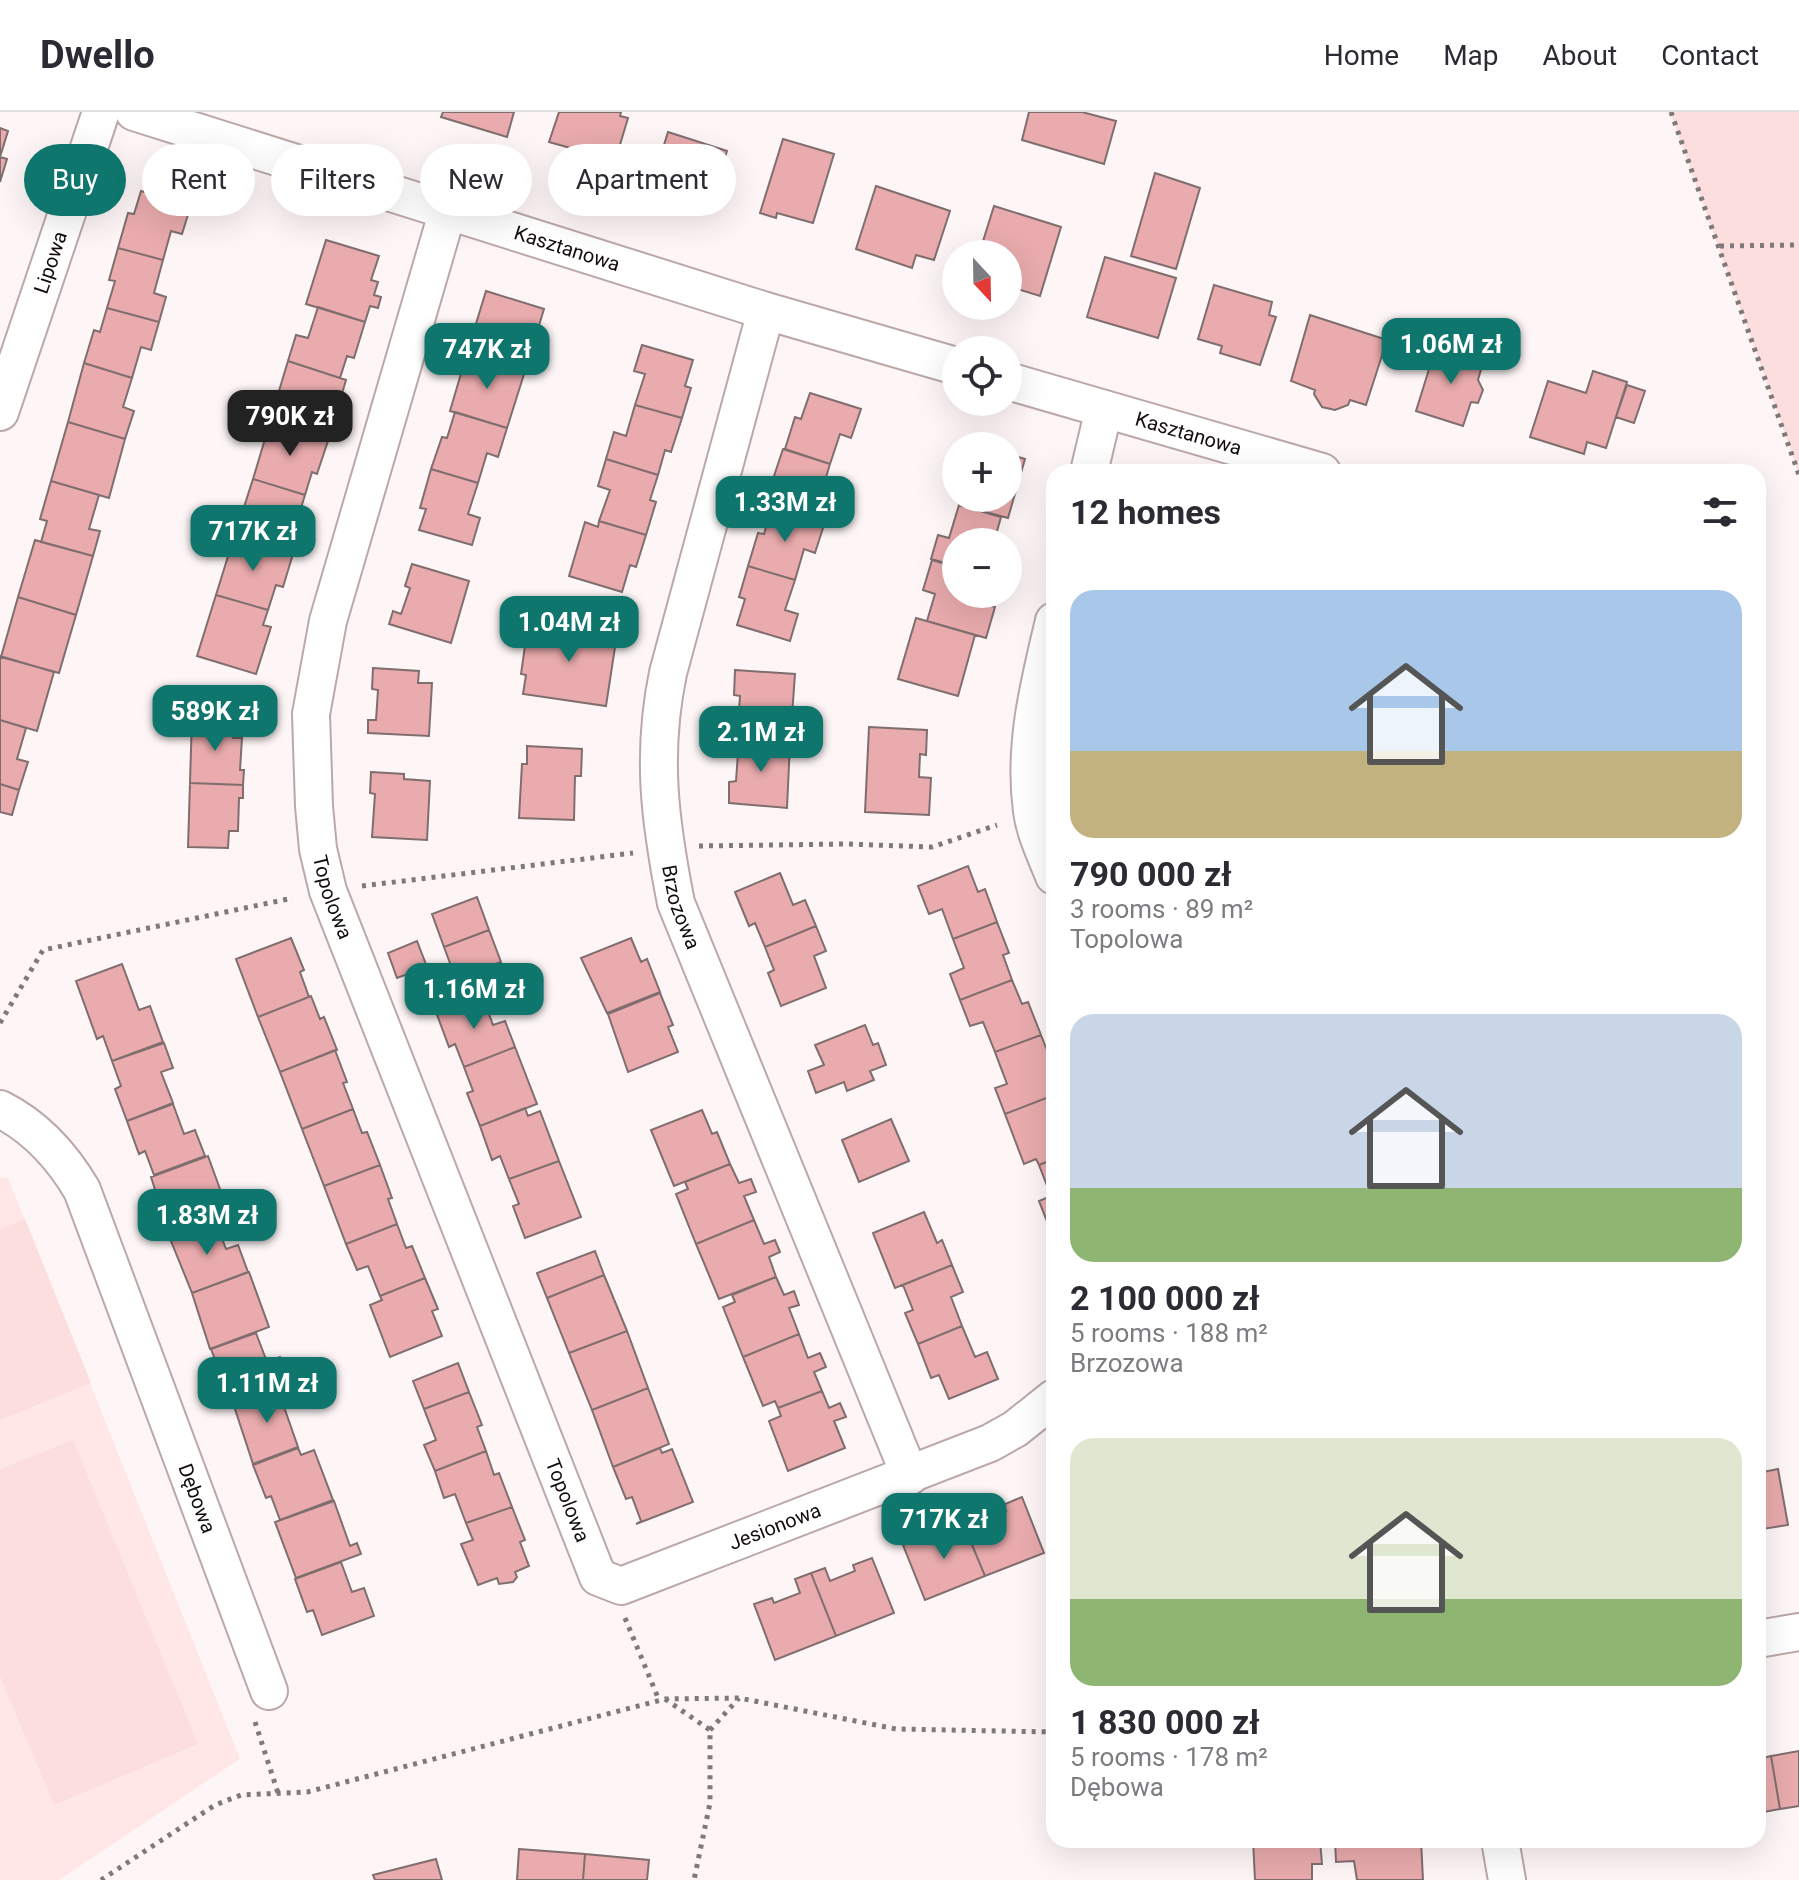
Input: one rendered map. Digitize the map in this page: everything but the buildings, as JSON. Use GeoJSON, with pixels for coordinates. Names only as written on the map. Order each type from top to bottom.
{"type":"FeatureCollection","features":[{"type":"Feature","properties":{"kind":"street","name":"Lipowa"},"geometry":{"type":"LineString","coordinates":[[0,412],[101,112]]}},
{"type":"Feature","properties":{"kind":"street","name":"Kasztanowa"},"geometry":{"type":"LineString","coordinates":[[134,112],[420,201]]}},
{"type":"Feature","properties":{"kind":"street","name":"Topolowa"},"geometry":{"type":"LineString","coordinates":[[446,216],[328,621],[311,714],[318,849],[328,891],[598,1577],[621,1586]]}},
{"type":"Feature","properties":{"kind":"street","name":"Kasztanowa"},"geometry":{"type":"LineString","coordinates":[[467,216],[766,311],[942,362]]}},
{"type":"Feature","properties":{"kind":"street","name":"Brzozowa"},"geometry":{"type":"LineString","coordinates":[[766,311],[659,714],[659,803],[676,903],[910,1476]]}},
{"type":"Feature","properties":{"kind":"street","name":"Kasztanowa"},"geometry":{"type":"LineString","coordinates":[[1022,385],[1294,464]]}},
{"type":"Feature","properties":{"kind":"street"},"geometry":{"type":"LineString","coordinates":[[1091,464],[1104,409]]}},
{"type":"Feature","properties":{"kind":"street"},"geometry":{"type":"LineString","coordinates":[[1046,655],[1035,702],[1031,742],[1032,813],[1046,856]]}},
{"type":"Feature","properties":{"kind":"street","name":"Dębowa"},"geometry":{"type":"LineString","coordinates":[[0,1109],[43,1139],[65,1162],[82,1190],[269,1691]]}},
{"type":"Feature","properties":{"kind":"street","name":"Jesionowa"},"geometry":{"type":"LineString","coordinates":[[621,1586],[990,1443],[1015,1429],[1046,1404]]}},
{"type":"Feature","properties":{"kind":"street"},"geometry":{"type":"LineString","coordinates":[[1766,1638],[1799,1632]]}},
{"type":"Feature","properties":{"kind":"street"},"geometry":{"type":"LineString","coordinates":[[1501,1848],[1507,1880]]}},
{"type":"Feature","properties":{"kind":"path"},"geometry":{"type":"LineString","coordinates":[[1671,112],[1799,475]]}},
{"type":"Feature","properties":{"kind":"path"},"geometry":{"type":"LineString","coordinates":[[1720,246],[1799,245]]}},
{"type":"Feature","properties":{"kind":"path"},"geometry":{"type":"LineString","coordinates":[[0,1023],[43,950],[328,891],[699,846],[846,844],[932,847],[1032,813]]}},
{"type":"Feature","properties":{"kind":"path"},"geometry":{"type":"LineString","coordinates":[[621,1586],[620,1607],[662,1699],[710,1730]]}},
{"type":"Feature","properties":{"kind":"path"},"geometry":{"type":"LineString","coordinates":[[269,1691],[255,1722],[278,1793]]}},
{"type":"Feature","properties":{"kind":"path"},"geometry":{"type":"LineString","coordinates":[[694,1880],[710,1803],[710,1730],[739,1698]]}},
{"type":"Feature","properties":{"kind":"path"},"geometry":{"type":"LineString","coordinates":[[101,1880],[215,1805],[241,1795],[307,1792],[662,1699],[739,1698],[896,1729],[1046,1732]]}},
{"type":"Feature","properties":{"kind":"shaded area"},"geometry":{"type":"Polygon","coordinates":[[[1670,112],[1799,112],[1799,475],[1782,425],[1670,112]]]}},
{"type":"Feature","properties":{"kind":"shaded area"},"geometry":{"type":"Polygon","coordinates":[[[0,1177],[8,1178],[240,1759],[59,1880],[0,1880],[0,1177]]]}},
{"type":"Feature","properties":{"kind":"shaded area"},"geometry":{"type":"Polygon","coordinates":[[[25,1219],[91,1383],[0,1420],[0,1229],[25,1219]]]}},
{"type":"Feature","properties":{"kind":"shaded area"},"geometry":{"type":"Polygon","coordinates":[[[73,1440],[198,1744],[54,1805],[0,1676],[0,1469],[73,1440]]]}}]}
